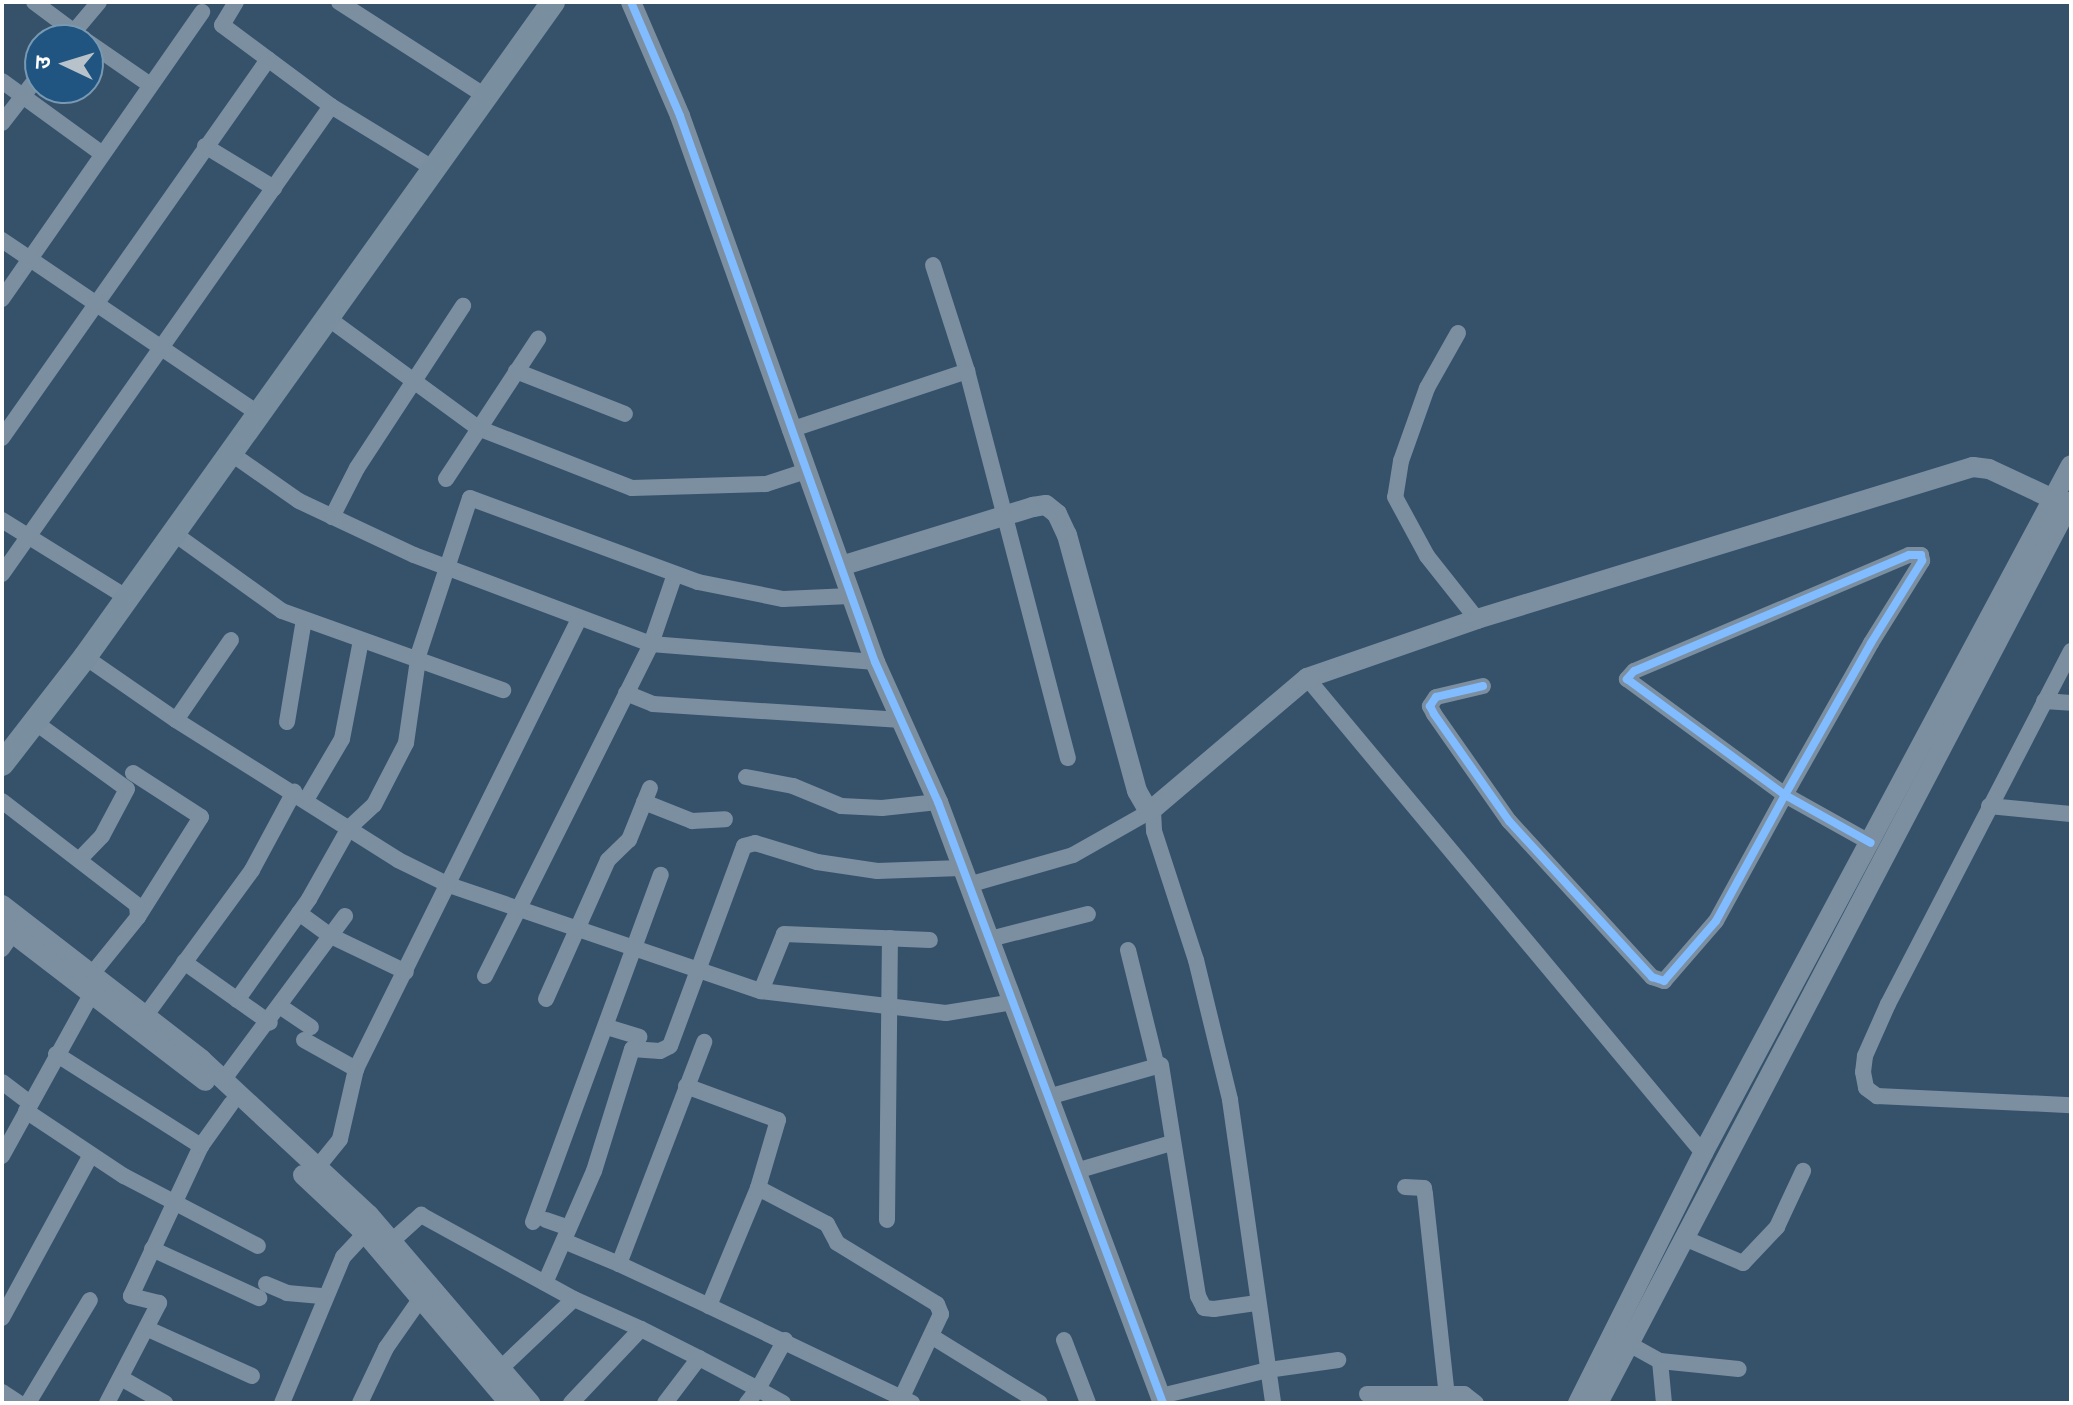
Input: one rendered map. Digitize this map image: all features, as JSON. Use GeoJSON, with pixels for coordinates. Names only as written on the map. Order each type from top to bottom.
{"type":"FeatureCollection","features":[{"type":"Feature","properties":{"kind":"main road"},"geometry":{"type":"LineString","coordinates":[[2,764],[85,657],[431,167],[553,2]]}},
{"type":"Feature","properties":{"kind":"main road"},"geometry":{"type":"LineString","coordinates":[[2,786],[36,723]]}},
{"type":"Feature","properties":{"kind":"street"},"geometry":{"type":"LineString","coordinates":[[34,2],[61,24]]}},
{"type":"Feature","properties":{"kind":"street"},"geometry":{"type":"LineString","coordinates":[[86,24],[99,2]]}},
{"type":"Feature","properties":{"kind":"street"},"geometry":{"type":"LineString","coordinates":[[186,2],[331,106],[431,167]]}},
{"type":"Feature","properties":{"kind":"street"},"geometry":{"type":"LineString","coordinates":[[222,25],[236,2]]}},
{"type":"Feature","properties":{"kind":"street"},"geometry":{"type":"LineString","coordinates":[[339,2],[484,95]]}},
{"type":"Feature","properties":{"kind":"street"},"geometry":{"type":"LineString","coordinates":[[631,2],[680,116],[804,472],[875,662],[938,802],[1162,1400],[1268,1370],[1338,1360]]}},
{"type":"Feature","properties":{"kind":"street"},"geometry":{"type":"LineString","coordinates":[[2,299],[202,12]]}},
{"type":"Feature","properties":{"kind":"street"},"geometry":{"type":"LineString","coordinates":[[104,55],[150,85]]}},
{"type":"Feature","properties":{"kind":"street"},"geometry":{"type":"LineString","coordinates":[[2,438],[7,420],[95,304],[268,59]]}},
{"type":"Feature","properties":{"kind":"street"},"geometry":{"type":"LineString","coordinates":[[2,81],[101,153]]}},
{"type":"Feature","properties":{"kind":"street"},"geometry":{"type":"LineString","coordinates":[[2,123],[24,92]]}},
{"type":"Feature","properties":{"kind":"street"},"geometry":{"type":"LineString","coordinates":[[2,574],[331,106]]}},
{"type":"Feature","properties":{"kind":"street"},"geometry":{"type":"LineString","coordinates":[[205,146],[274,188]]}},
{"type":"Feature","properties":{"kind":"street"},"geometry":{"type":"LineString","coordinates":[[2,240],[256,412]]}},
{"type":"Feature","properties":{"kind":"street"},"geometry":{"type":"LineString","coordinates":[[933,265],[967,371],[1068,758]]}},
{"type":"Feature","properties":{"kind":"street"},"geometry":{"type":"LineString","coordinates":[[332,517],[463,306]]}},
{"type":"Feature","properties":{"kind":"street"},"geometry":{"type":"LineString","coordinates":[[325,316],[478,428],[632,488],[766,484],[804,472]]}},
{"type":"Feature","properties":{"kind":"street"},"geometry":{"type":"LineString","coordinates":[[1458,333],[1427,388],[1401,461],[1395,497],[1419,545],[1477,619]]}},
{"type":"Feature","properties":{"kind":"street"},"geometry":{"type":"LineString","coordinates":[[446,479],[538,339]]}},
{"type":"Feature","properties":{"kind":"street"},"geometry":{"type":"LineString","coordinates":[[516,371],[625,414]]}},
{"type":"Feature","properties":{"kind":"street"},"geometry":{"type":"LineString","coordinates":[[790,430],[967,371]]}},
{"type":"Feature","properties":{"kind":"street"},"geometry":{"type":"LineString","coordinates":[[229,452],[299,501],[332,517],[579,619],[651,644],[875,662]]}},
{"type":"Feature","properties":{"kind":"street"},"geometry":{"type":"LineString","coordinates":[[1598,1403],[2061,500],[2071,465]]}},
{"type":"Feature","properties":{"kind":"street"},"geometry":{"type":"LineString","coordinates":[[545,1283],[594,1171],[632,1049],[660,1051],[670,1046],[744,846],[755,843],[817,862],[877,871],[964,876],[1073,855],[1151,811],[1278,698],[1307,678],[1477,619],[1973,467],[1989,469],[2061,500]]}},
{"type":"Feature","properties":{"kind":"street"},"geometry":{"type":"LineString","coordinates":[[237,1000],[299,913],[349,828],[374,805],[406,743],[418,662],[445,564],[467,502],[476,497],[675,574],[783,599],[850,596]]}},
{"type":"Feature","properties":{"kind":"street"},"geometry":{"type":"LineString","coordinates":[[1578,1403],[1703,1153],[2061,500]]}},
{"type":"Feature","properties":{"kind":"street"},"geometry":{"type":"LineString","coordinates":[[841,566],[1046,505],[1062,524],[1137,791],[1151,811],[1154,831],[1196,960],[1230,1100],[1256,1303],[1273,1403]]}},
{"type":"Feature","properties":{"kind":"street"},"geometry":{"type":"LineString","coordinates":[[2,520],[126,597]]}},
{"type":"Feature","properties":{"kind":"street"},"geometry":{"type":"LineString","coordinates":[[172,532],[282,611],[503,690]]}},
{"type":"Feature","properties":{"kind":"street"},"geometry":{"type":"LineString","coordinates":[[1483,686],[1436,697],[1430,706],[1509,821],[1659,981],[1668,979],[1716,921],[1785,795],[1921,555],[1909,555],[1630,674],[1630,683],[1785,795],[1871,843]]}},
{"type":"Feature","properties":{"kind":"street"},"geometry":{"type":"LineString","coordinates":[[485,976],[516,908],[651,644],[675,574]]}},
{"type":"Feature","properties":{"kind":"street"},"geometry":{"type":"LineString","coordinates":[[287,722],[304,619]]}},
{"type":"Feature","properties":{"kind":"street"},"geometry":{"type":"LineString","coordinates":[[316,1169],[340,1139],[356,1069],[579,619]]}},
{"type":"Feature","properties":{"kind":"street"},"geometry":{"type":"LineString","coordinates":[[176,720],[231,640]]}},
{"type":"Feature","properties":{"kind":"street"},"geometry":{"type":"LineString","coordinates":[[141,1021],[252,870],[342,739],[361,640]]}},
{"type":"Feature","properties":{"kind":"street"},"geometry":{"type":"LineString","coordinates":[[2071,651],[1989,806],[1865,1056],[1866,1088],[1877,1096],[1921,1101],[2071,1105]]}},
{"type":"Feature","properties":{"kind":"street"},"geometry":{"type":"LineString","coordinates":[[85,657],[176,720],[349,828],[449,885],[761,991],[946,1013],[1014,1002]]}},
{"type":"Feature","properties":{"kind":"street"},"geometry":{"type":"LineString","coordinates":[[1307,678],[1703,1153]]}},
{"type":"Feature","properties":{"kind":"street"},"geometry":{"type":"LineString","coordinates":[[626,693],[653,704],[901,720]]}},
{"type":"Feature","properties":{"kind":"street"},"geometry":{"type":"LineString","coordinates":[[2044,701],[2071,703]]}},
{"type":"Feature","properties":{"kind":"street"},"geometry":{"type":"LineString","coordinates":[[36,723],[127,789],[102,836],[79,860]]}},
{"type":"Feature","properties":{"kind":"street"},"geometry":{"type":"LineString","coordinates":[[2,1156],[92,984],[201,817],[133,773]]}},
{"type":"Feature","properties":{"kind":"street"},"geometry":{"type":"LineString","coordinates":[[746,777],[793,786],[841,806],[938,802]]}},
{"type":"Feature","properties":{"kind":"street"},"geometry":{"type":"LineString","coordinates":[[546,999],[580,929],[608,860],[629,840],[647,795],[692,821],[725,819]]}},
{"type":"Feature","properties":{"kind":"street"},"geometry":{"type":"LineString","coordinates":[[2,801],[137,905],[138,917]]}},
{"type":"Feature","properties":{"kind":"street"},"geometry":{"type":"LineString","coordinates":[[1989,806],[2071,814]]}},
{"type":"Feature","properties":{"kind":"street"},"geometry":{"type":"LineString","coordinates":[[661,875],[540,1221],[619,1264],[907,1400],[941,1314],[937,1304],[837,1243],[827,1224],[758,1188]]}},
{"type":"Feature","properties":{"kind":"street"},"geometry":{"type":"LineString","coordinates":[[2,905],[10,932],[92,984],[224,1079],[393,1240],[530,1403]]}},
{"type":"Feature","properties":{"kind":"street"},"geometry":{"type":"LineString","coordinates":[[299,913],[331,936],[406,972]]}},
{"type":"Feature","properties":{"kind":"street"},"geometry":{"type":"LineString","coordinates":[[990,939],[1088,914]]}},
{"type":"Feature","properties":{"kind":"street"},"geometry":{"type":"LineString","coordinates":[[224,1079],[270,1023],[345,916]]}},
{"type":"Feature","properties":{"kind":"street"},"geometry":{"type":"LineString","coordinates":[[761,991],[784,934],[930,940]]}},
{"type":"Feature","properties":{"kind":"street"},"geometry":{"type":"LineString","coordinates":[[887,1220],[890,938]]}},
{"type":"Feature","properties":{"kind":"street"},"geometry":{"type":"LineString","coordinates":[[1128,950],[1156,1063],[1163,1071],[1172,1113],[1172,1143],[1198,1296],[1204,1308],[1256,1303]]}},
{"type":"Feature","properties":{"kind":"street"},"geometry":{"type":"LineString","coordinates":[[184,962],[270,1023]]}},
{"type":"Feature","properties":{"kind":"street"},"geometry":{"type":"LineString","coordinates":[[281,1007],[308,1034],[356,1069]]}},
{"type":"Feature","properties":{"kind":"street"},"geometry":{"type":"LineString","coordinates":[[141,1021],[365,1233],[509,1403]]}},
{"type":"Feature","properties":{"kind":"street"},"geometry":{"type":"LineString","coordinates":[[607,1027],[639,1037]]}},
{"type":"Feature","properties":{"kind":"street"},"geometry":{"type":"LineString","coordinates":[[619,1264],[704,1042]]}},
{"type":"Feature","properties":{"kind":"street"},"geometry":{"type":"LineString","coordinates":[[56,1054],[201,1146]]}},
{"type":"Feature","properties":{"kind":"street"},"geometry":{"type":"LineString","coordinates":[[1048,1097],[1156,1063]]}},
{"type":"Feature","properties":{"kind":"street"},"geometry":{"type":"LineString","coordinates":[[2,1082],[28,1107],[91,1155],[258,1246]]}},
{"type":"Feature","properties":{"kind":"street"},"geometry":{"type":"LineString","coordinates":[[686,1086],[778,1120],[758,1188],[709,1306]]}},
{"type":"Feature","properties":{"kind":"street"},"geometry":{"type":"LineString","coordinates":[[107,1403],[159,1303],[131,1296],[201,1146],[231,1104]]}},
{"type":"Feature","properties":{"kind":"street"},"geometry":{"type":"LineString","coordinates":[[1076,1171],[1172,1143]]}},
{"type":"Feature","properties":{"kind":"street"},"geometry":{"type":"LineString","coordinates":[[2,1318],[91,1155]]}},
{"type":"Feature","properties":{"kind":"street"},"geometry":{"type":"LineString","coordinates":[[1684,1238],[1743,1263],[1777,1227],[1803,1171]]}},
{"type":"Feature","properties":{"kind":"street"},"geometry":{"type":"LineString","coordinates":[[1405,1187],[1424,1188],[1447,1395]]}},
{"type":"Feature","properties":{"kind":"street"},"geometry":{"type":"LineString","coordinates":[[393,1240],[421,1215],[574,1299],[641,1329],[783,1403]]}},
{"type":"Feature","properties":{"kind":"street"},"geometry":{"type":"LineString","coordinates":[[282,1403],[324,1296],[343,1257],[365,1233]]}},
{"type":"Feature","properties":{"kind":"street"},"geometry":{"type":"LineString","coordinates":[[152,1249],[262,1291],[324,1296]]}},
{"type":"Feature","properties":{"kind":"street"},"geometry":{"type":"LineString","coordinates":[[368,1399],[386,1348],[421,1298]]}},
{"type":"Feature","properties":{"kind":"street"},"geometry":{"type":"LineString","coordinates":[[501,1368],[574,1299]]}},
{"type":"Feature","properties":{"kind":"street"},"geometry":{"type":"LineString","coordinates":[[28,1403],[90,1300]]}},
{"type":"Feature","properties":{"kind":"street"},"geometry":{"type":"LineString","coordinates":[[148,1329],[252,1376]]}},
{"type":"Feature","properties":{"kind":"street"},"geometry":{"type":"LineString","coordinates":[[571,1403],[641,1329]]}},
{"type":"Feature","properties":{"kind":"street"},"geometry":{"type":"LineString","coordinates":[[931,1336],[1040,1403]]}},
{"type":"Feature","properties":{"kind":"street"},"geometry":{"type":"LineString","coordinates":[[747,1403],[785,1340]]}},
{"type":"Feature","properties":{"kind":"street"},"geometry":{"type":"LineString","coordinates":[[1064,1340],[1088,1403]]}},
{"type":"Feature","properties":{"kind":"street"},"geometry":{"type":"LineString","coordinates":[[1629,1344],[1660,1361],[1739,1369]]}},
{"type":"Feature","properties":{"kind":"street"},"geometry":{"type":"LineString","coordinates":[[665,1403],[699,1358]]}},
{"type":"Feature","properties":{"kind":"street"},"geometry":{"type":"LineString","coordinates":[[1660,1361],[1664,1403]]}},
{"type":"Feature","properties":{"kind":"street"},"geometry":{"type":"LineString","coordinates":[[121,1378],[165,1403]]}},
{"type":"Feature","properties":{"kind":"street"},"geometry":{"type":"LineString","coordinates":[[2,1392],[19,1403]]}},
{"type":"Feature","properties":{"kind":"street"},"geometry":{"type":"LineString","coordinates":[[1367,1394],[1464,1394],[1476,1403]]}},
{"type":"Feature","properties":{"kind":"cycle path"},"geometry":{"type":"LineString","coordinates":[[631,2],[680,116],[875,662],[938,802],[1163,1403]]}},
{"type":"Feature","properties":{"kind":"cycle path"},"geometry":{"type":"LineString","coordinates":[[1483,686],[1436,697],[1430,706],[1509,821],[1652,977],[1664,981],[1716,921],[1785,795],[1871,643],[1922,561],[1921,555],[1909,555],[1634,671],[1627,679],[1785,795],[1871,843]]}}]}
